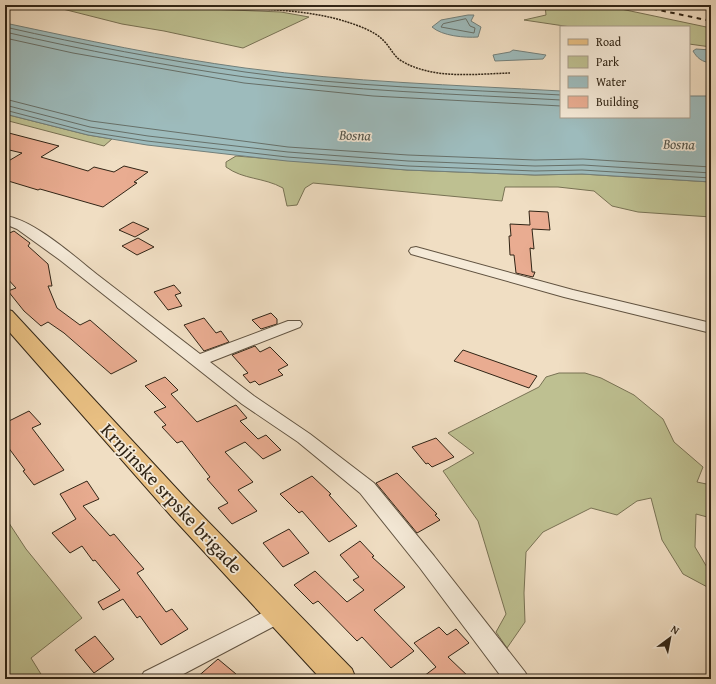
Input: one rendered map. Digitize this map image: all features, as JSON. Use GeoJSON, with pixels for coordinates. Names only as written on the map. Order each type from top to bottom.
{"type":"FeatureCollection","features":[{"type":"Feature","properties":{"kind":"main road","name":"Krnjinske srpske brigade"},"geometry":{"type":"LineString","coordinates":[[5,315],[184,513],[341,679]]}},
{"type":"Feature","properties":{"kind":"street"},"geometry":{"type":"LineString","coordinates":[[5,220],[13,221],[22,226],[60,253],[248,400],[304,438],[367,488],[518,679]]}},
{"type":"Feature","properties":{"kind":"street"},"geometry":{"type":"LineString","coordinates":[[416,251],[568,294],[711,328]]}},
{"type":"Feature","properties":{"kind":"street"},"geometry":{"type":"LineString","coordinates":[[198,361],[294,324]]}},
{"type":"Feature","properties":{"kind":"street"},"geometry":{"type":"LineString","coordinates":[[152,679],[278,614]]}},
{"type":"Feature","properties":{"kind":"path"},"geometry":{"type":"LineString","coordinates":[[211,5],[289,11],[320,15],[344,21],[372,33],[383,40],[399,59],[434,72],[510,73]]}},
{"type":"Feature","properties":{"kind":"green space"},"geometry":{"type":"Polygon","coordinates":[[[47,5],[181,5],[207,9],[281,12],[309,17],[243,48],[164,31],[122,24],[47,5]]]}},
{"type":"Feature","properties":{"kind":"green space"},"geometry":{"type":"Polygon","coordinates":[[[545,5],[602,5],[711,28],[711,47],[690,44],[690,26],[564,26],[524,20],[546,15],[545,5]]]}},
{"type":"Feature","properties":{"kind":"green space"},"geometry":{"type":"Polygon","coordinates":[[[5,114],[88,135],[112,139],[104,146],[5,120],[5,114]]]}},
{"type":"Feature","properties":{"kind":"green space"},"geometry":{"type":"Polygon","coordinates":[[[236,156],[407,170],[535,175],[582,174],[711,182],[711,217],[638,212],[612,206],[594,191],[558,187],[505,187],[502,201],[313,183],[305,188],[297,205],[287,206],[283,188],[276,184],[240,174],[226,167],[226,162],[236,156]]]}},
{"type":"Feature","properties":{"kind":"green space"},"geometry":{"type":"Polygon","coordinates":[[[559,373],[585,373],[601,378],[634,395],[663,419],[674,442],[703,467],[697,482],[711,485],[711,518],[696,514],[695,547],[711,574],[711,589],[683,574],[662,540],[651,498],[637,501],[617,515],[591,508],[543,532],[526,552],[524,593],[525,622],[507,648],[496,632],[506,614],[478,521],[443,471],[474,453],[448,433],[539,387],[546,377],[559,373]]]}},
{"type":"Feature","properties":{"kind":"green space"},"geometry":{"type":"Polygon","coordinates":[[[5,517],[26,549],[82,618],[31,658],[44,679],[5,679],[5,517]]]}},
{"type":"Feature","properties":{"kind":"water"},"geometry":{"type":"Polygon","coordinates":[[[474,15],[471,21],[481,27],[478,37],[460,37],[436,30],[432,27],[441,20],[474,15]]]}},
{"type":"Feature","properties":{"kind":"water","name":"Bosna"},"geometry":{"type":"Polygon","coordinates":[[[5,23],[95,42],[215,64],[284,73],[363,80],[560,91],[560,118],[690,118],[690,96],[711,96],[711,182],[582,174],[535,175],[407,170],[287,161],[147,145],[88,135],[5,114],[5,23]]]}},
{"type":"Feature","properties":{"kind":"water"},"geometry":{"type":"Polygon","coordinates":[[[696,49],[711,50],[711,63],[702,61],[698,58],[693,51],[696,49]]]}},
{"type":"Feature","properties":{"kind":"water"},"geometry":{"type":"Polygon","coordinates":[[[513,50],[546,55],[543,59],[495,61],[493,55],[510,52],[513,50]]]}},
{"type":"Feature","properties":{"kind":"building"},"geometry":{"type":"Polygon","coordinates":[[[5,132],[59,146],[41,157],[88,171],[94,167],[114,172],[124,166],[148,172],[134,182],[137,183],[103,207],[40,189],[38,190],[5,180],[5,163],[22,153],[5,149],[5,132]]]}},
{"type":"Feature","properties":{"kind":"building"},"geometry":{"type":"Polygon","coordinates":[[[529,211],[548,212],[550,230],[532,229],[534,249],[530,248],[532,272],[535,272],[533,277],[516,273],[514,255],[510,255],[510,224],[530,225],[529,211]]]}},
{"type":"Feature","properties":{"kind":"building"},"geometry":{"type":"Polygon","coordinates":[[[133,222],[149,229],[135,237],[119,230],[133,222]]]}},
{"type":"Feature","properties":{"kind":"building"},"geometry":{"type":"Polygon","coordinates":[[[14,231],[30,243],[28,246],[48,264],[52,286],[48,286],[57,308],[80,325],[90,320],[137,361],[111,374],[64,333],[48,322],[41,326],[24,311],[8,291],[16,288],[5,276],[5,235],[14,231]]]}},
{"type":"Feature","properties":{"kind":"building"},"geometry":{"type":"Polygon","coordinates":[[[138,238],[154,247],[137,255],[122,246],[138,238]]]}},
{"type":"Feature","properties":{"kind":"building"},"geometry":{"type":"Polygon","coordinates":[[[174,285],[181,293],[175,295],[182,306],[168,310],[154,292],[174,285]]]}},
{"type":"Feature","properties":{"kind":"building"},"geometry":{"type":"Polygon","coordinates":[[[271,313],[277,319],[277,324],[261,329],[252,320],[271,313]]]}},
{"type":"Feature","properties":{"kind":"building"},"geometry":{"type":"Polygon","coordinates":[[[204,318],[216,333],[221,331],[229,342],[204,351],[184,325],[204,318]]]}},
{"type":"Feature","properties":{"kind":"building"},"geometry":{"type":"Polygon","coordinates":[[[255,346],[260,352],[270,347],[288,365],[278,370],[283,375],[259,385],[255,381],[250,383],[243,375],[248,373],[232,355],[255,346]]]}},
{"type":"Feature","properties":{"kind":"building"},"geometry":{"type":"Polygon","coordinates":[[[463,350],[537,376],[529,388],[454,361],[463,350]]]}},
{"type":"Feature","properties":{"kind":"building"},"geometry":{"type":"Polygon","coordinates":[[[165,377],[178,390],[171,394],[197,422],[236,405],[247,418],[240,421],[258,439],[266,435],[281,450],[263,459],[245,442],[225,452],[253,482],[238,490],[257,511],[232,524],[218,508],[228,503],[207,479],[210,477],[182,441],[177,443],[162,427],[166,425],[154,412],[166,407],[145,386],[165,377]]]}},
{"type":"Feature","properties":{"kind":"building"},"geometry":{"type":"Polygon","coordinates":[[[29,411],[41,424],[32,428],[64,470],[34,485],[5,443],[5,423],[29,411]]]}},
{"type":"Feature","properties":{"kind":"building"},"geometry":{"type":"Polygon","coordinates":[[[436,438],[454,457],[432,467],[428,463],[426,464],[412,447],[436,438]]]}},
{"type":"Feature","properties":{"kind":"building"},"geometry":{"type":"Polygon","coordinates":[[[397,473],[437,514],[435,515],[440,520],[417,533],[376,483],[397,473]]]}},
{"type":"Feature","properties":{"kind":"building"},"geometry":{"type":"Polygon","coordinates":[[[312,476],[331,494],[329,495],[357,526],[329,542],[302,511],[299,513],[280,494],[312,476]]]}},
{"type":"Feature","properties":{"kind":"building"},"geometry":{"type":"Polygon","coordinates":[[[87,481],[99,499],[83,506],[110,536],[114,534],[144,569],[137,573],[166,612],[172,609],[188,629],[161,645],[140,616],[137,618],[123,599],[103,610],[98,602],[120,590],[95,560],[93,561],[82,546],[70,553],[52,533],[76,519],[60,494],[87,481]]]}},
{"type":"Feature","properties":{"kind":"building"},"geometry":{"type":"Polygon","coordinates":[[[289,529],[309,553],[283,567],[263,543],[289,529]]]}},
{"type":"Feature","properties":{"kind":"building"},"geometry":{"type":"Polygon","coordinates":[[[360,541],[374,556],[372,557],[405,587],[374,610],[414,651],[391,668],[362,637],[357,641],[318,601],[313,604],[294,585],[315,571],[347,602],[364,590],[353,580],[359,577],[340,555],[360,541]]]}},
{"type":"Feature","properties":{"kind":"building"},"geometry":{"type":"Polygon","coordinates":[[[439,627],[447,635],[456,629],[469,643],[448,657],[471,679],[420,679],[436,667],[414,643],[439,627]]]}},
{"type":"Feature","properties":{"kind":"building"},"geometry":{"type":"Polygon","coordinates":[[[95,636],[114,659],[94,673],[75,650],[95,636]]]}},
{"type":"Feature","properties":{"kind":"building"},"geometry":{"type":"Polygon","coordinates":[[[218,659],[236,674],[230,679],[195,679],[218,659]]]}},
{"type":"Feature","properties":{"kind":"railway"},"geometry":{"type":"LineString","coordinates":[[635,5],[711,21]]}}]}
